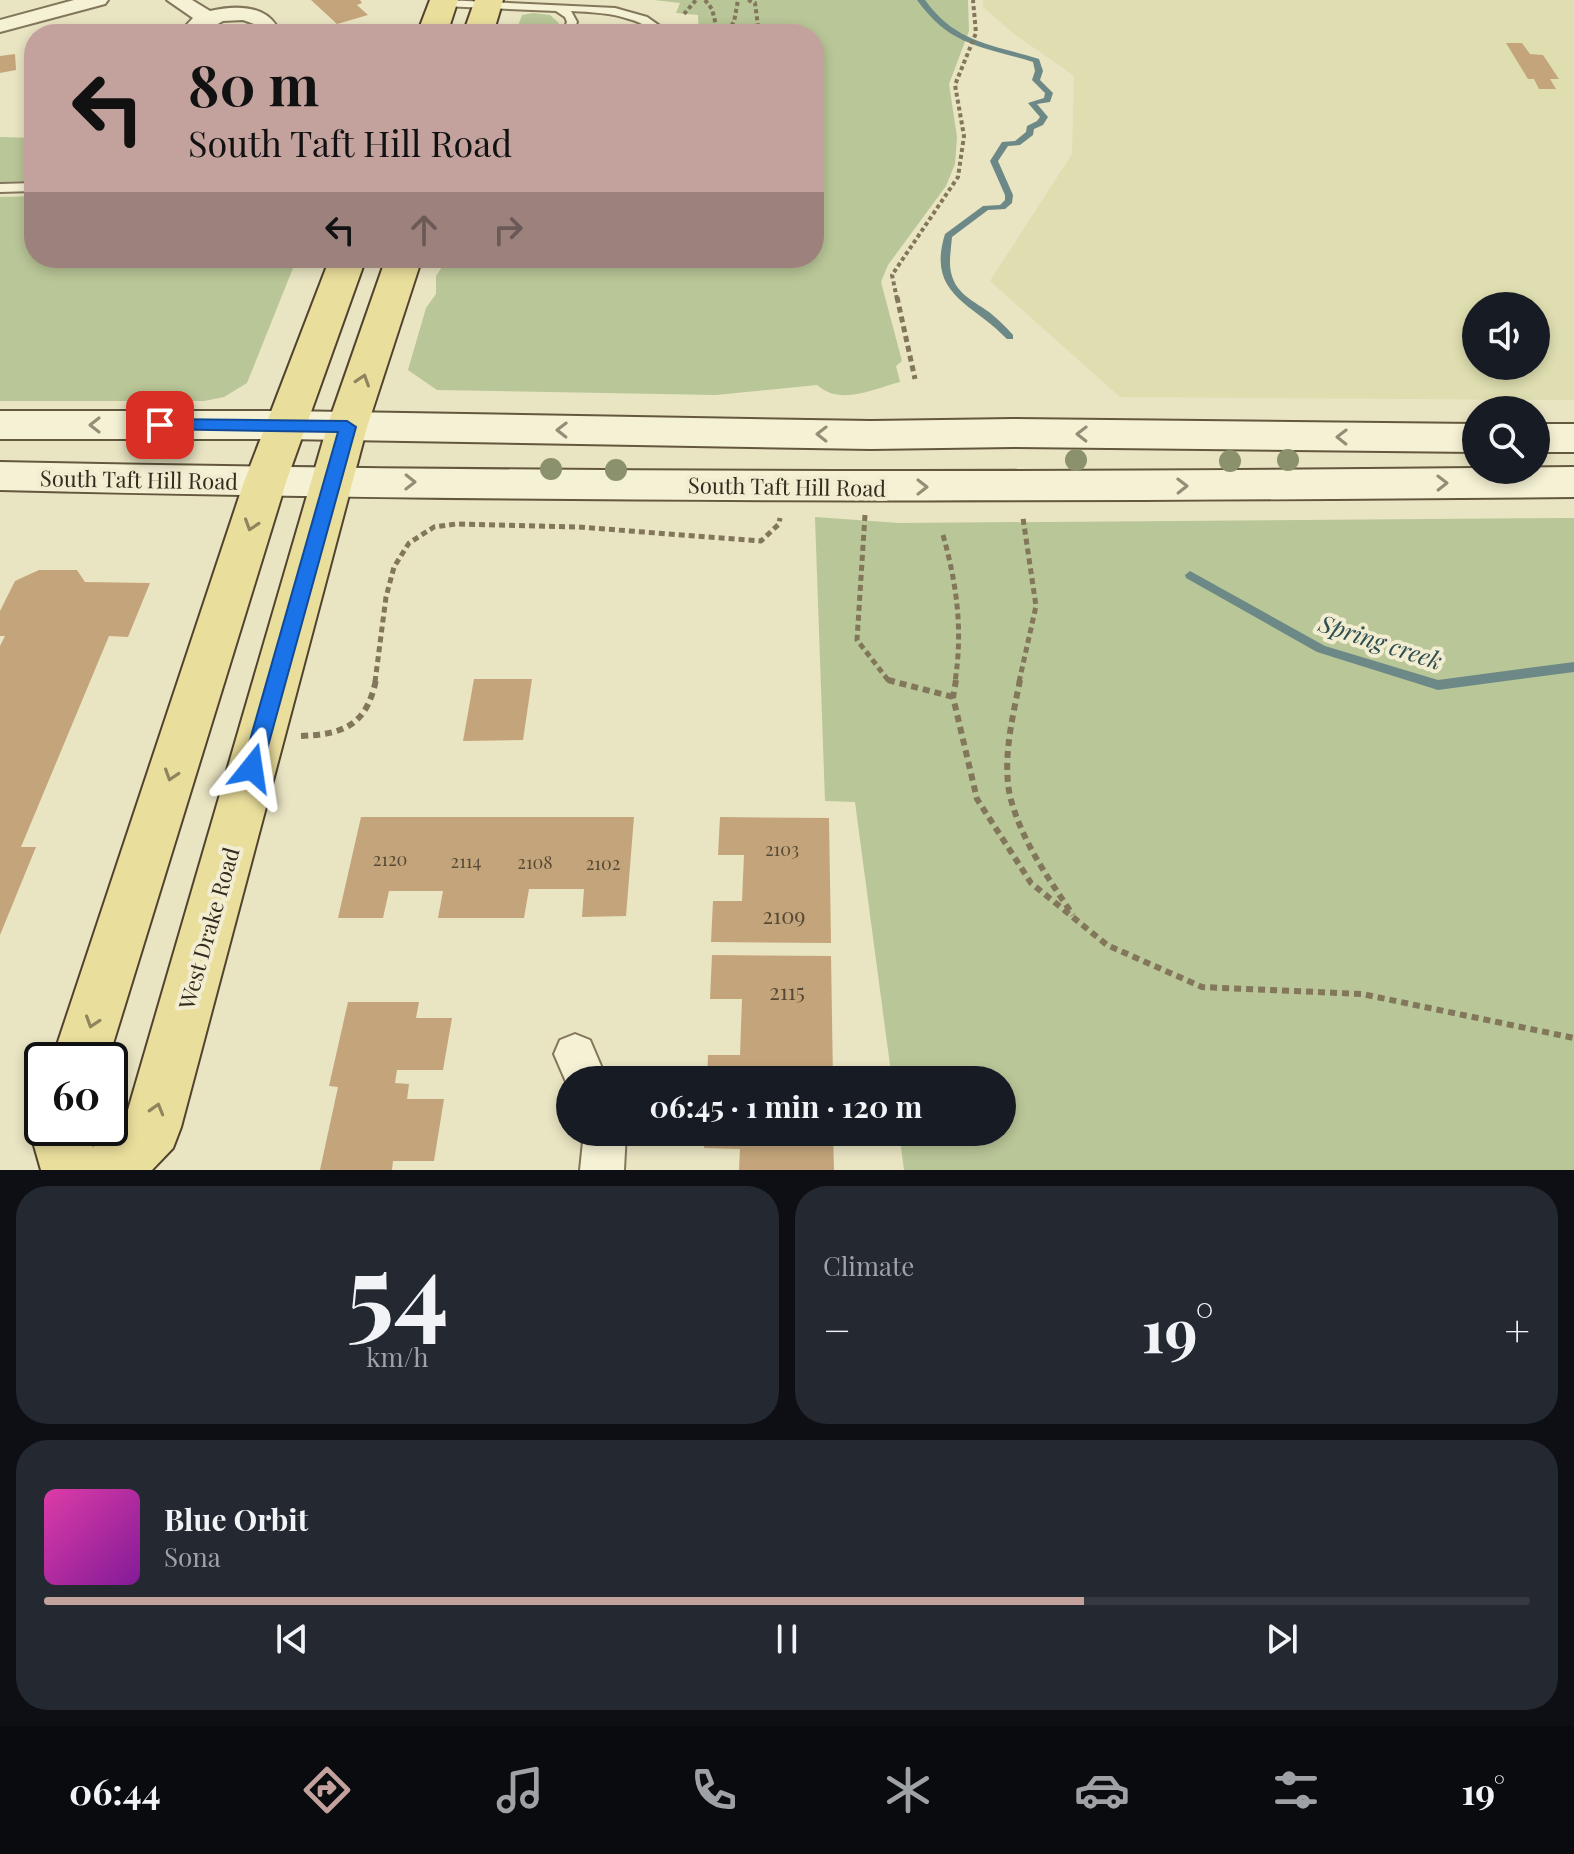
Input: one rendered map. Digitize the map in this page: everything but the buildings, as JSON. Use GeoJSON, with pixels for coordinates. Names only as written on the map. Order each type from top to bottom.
{"type":"FeatureCollection","features":[{"type":"Feature","properties":{"kind":"main road"},"geometry":{"type":"LineString","coordinates":[[436,24],[444,1]]}},
{"type":"Feature","properties":{"kind":"main road"},"geometry":{"type":"LineString","coordinates":[[481,24],[489,1]]}},
{"type":"Feature","properties":{"kind":"main road"},"geometry":{"type":"LineString","coordinates":[[86,1042],[265,482],[344,268]]}},
{"type":"Feature","properties":{"kind":"main road","name":"West Drake Road"},"geometry":{"type":"LineString","coordinates":[[112,1170],[152,1127],[347,427],[401,268]]}},
{"type":"Feature","properties":{"kind":"main road"},"geometry":{"type":"LineString","coordinates":[[0,425],[285,425],[871,435],[1013,433],[1462,438]]}},
{"type":"Feature","properties":{"kind":"main road"},"geometry":{"type":"LineString","coordinates":[[1550,438],[1574,438]]}},
{"type":"Feature","properties":{"kind":"main road","name":"South Taft Hill Road"},"geometry":{"type":"LineString","coordinates":[[0,476],[265,482],[867,487],[1574,482]]}},
{"type":"Feature","properties":{"kind":"main road"},"geometry":{"type":"LineString","coordinates":[[64,1146],[71,1170]]}},
{"type":"Feature","properties":{"kind":"street"},"geometry":{"type":"LineString","coordinates":[[0,26],[98,0]]}},
{"type":"Feature","properties":{"kind":"street"},"geometry":{"type":"LineString","coordinates":[[177,0],[209,19]]}},
{"type":"Feature","properties":{"kind":"street"},"geometry":{"type":"LineString","coordinates":[[197,24],[232,13],[254,16],[264,24]]}},
{"type":"Feature","properties":{"kind":"street"},"geometry":{"type":"LineString","coordinates":[[602,1170],[604,1146]]}},
{"type":"Feature","properties":{"kind":"lane"},"geometry":{"type":"LineString","coordinates":[[444,1],[489,1],[607,11],[651,24]]}},
{"type":"Feature","properties":{"kind":"lane"},"geometry":{"type":"LineString","coordinates":[[558,8],[570,15],[571,24]]}},
{"type":"Feature","properties":{"kind":"lane"},"geometry":{"type":"LineString","coordinates":[[0,188],[24,187]]}},
{"type":"Feature","properties":{"kind":"path"},"geometry":{"type":"LineString","coordinates":[[684,14],[696,0]]}},
{"type":"Feature","properties":{"kind":"path"},"geometry":{"type":"LineString","coordinates":[[705,0],[712,9],[714,24]]}},
{"type":"Feature","properties":{"kind":"path"},"geometry":{"type":"LineString","coordinates":[[732,24],[738,0]]}},
{"type":"Feature","properties":{"kind":"path"},"geometry":{"type":"LineString","coordinates":[[748,0],[755,3],[758,24]]}},
{"type":"Feature","properties":{"kind":"path"},"geometry":{"type":"LineString","coordinates":[[915,379],[892,275],[958,177],[964,136],[955,85],[976,33],[973,0]]}},
{"type":"Feature","properties":{"kind":"path"},"geometry":{"type":"LineString","coordinates":[[260,738],[337,733],[358,721],[372,699],[392,568],[409,541],[435,526],[559,526],[631,530],[717,541],[761,541],[779,524],[788,486]]}},
{"type":"Feature","properties":{"kind":"path"},"geometry":{"type":"LineString","coordinates":[[867,487],[857,640],[888,680],[953,697]]}},
{"type":"Feature","properties":{"kind":"path"},"geometry":{"type":"LineString","coordinates":[[1023,518],[1036,606],[1008,745],[1010,795],[1036,860],[1078,922]]}},
{"type":"Feature","properties":{"kind":"path"},"geometry":{"type":"LineString","coordinates":[[943,535],[953,572],[961,644],[953,697],[977,799],[1031,883],[1078,922],[1107,945],[1202,987],[1362,994],[1574,1038]]}},
{"type":"Feature","properties":{"kind":"green space"},"geometry":{"type":"Polygon","coordinates":[[[654,0],[968,0],[969,31],[949,84],[957,137],[955,164],[946,186],[888,265],[881,282],[902,361],[896,366],[900,382],[846,395],[826,391],[817,385],[716,395],[437,390],[408,370],[426,308],[436,294],[436,276],[441,268],[824,268],[824,24],[698,24],[698,15],[676,13],[680,3],[654,0]]]}},
{"type":"Feature","properties":{"kind":"green space"},"geometry":{"type":"Polygon","coordinates":[[[983,0],[1574,0],[1574,400],[1550,400],[1550,396],[1462,396],[1462,399],[1120,397],[990,281],[1072,154],[1074,76],[1013,33],[983,7],[983,0]]]}},
{"type":"Feature","properties":{"kind":"green space"},"geometry":{"type":"Polygon","coordinates":[[[522,15],[550,15],[559,23],[519,24],[522,15]]]}},
{"type":"Feature","properties":{"kind":"green space"},"geometry":{"type":"Polygon","coordinates":[[[0,137],[24,138],[24,181],[0,182],[0,137]]]}},
{"type":"Feature","properties":{"kind":"green space"},"geometry":{"type":"Polygon","coordinates":[[[24,196],[24,268],[293,268],[247,383],[224,397],[204,401],[0,401],[0,197],[24,196]]]}},
{"type":"Feature","properties":{"kind":"green space"},"geometry":{"type":"Polygon","coordinates":[[[815,517],[899,523],[1574,518],[1574,1170],[904,1170],[901,1146],[1016,1146],[1016,1066],[890,1066],[855,802],[825,801],[815,517]]]}},
{"type":"Feature","properties":{"kind":"waterway","name":"Spring creek"},"geometry":{"type":"LineString","coordinates":[[921,0],[944,27],[957,35],[1036,61],[1039,71],[1036,80],[1049,93],[1047,100],[1032,103],[1044,117],[1040,123],[1030,128],[1030,133],[1017,143],[1005,144],[994,161],[1009,201],[1002,207],[986,208],[948,236],[945,259],[947,276],[953,288],[1010,337]]}},
{"type":"Feature","properties":{"kind":"waterway","name":"Spring creek"},"geometry":{"type":"LineString","coordinates":[[1190,575],[1321,649],[1438,685],[1574,667]]}},
{"type":"Feature","properties":{"kind":"route"},"geometry":{"type":"LineString","coordinates":[[160,425],[347,427],[252,768]]}}]}
